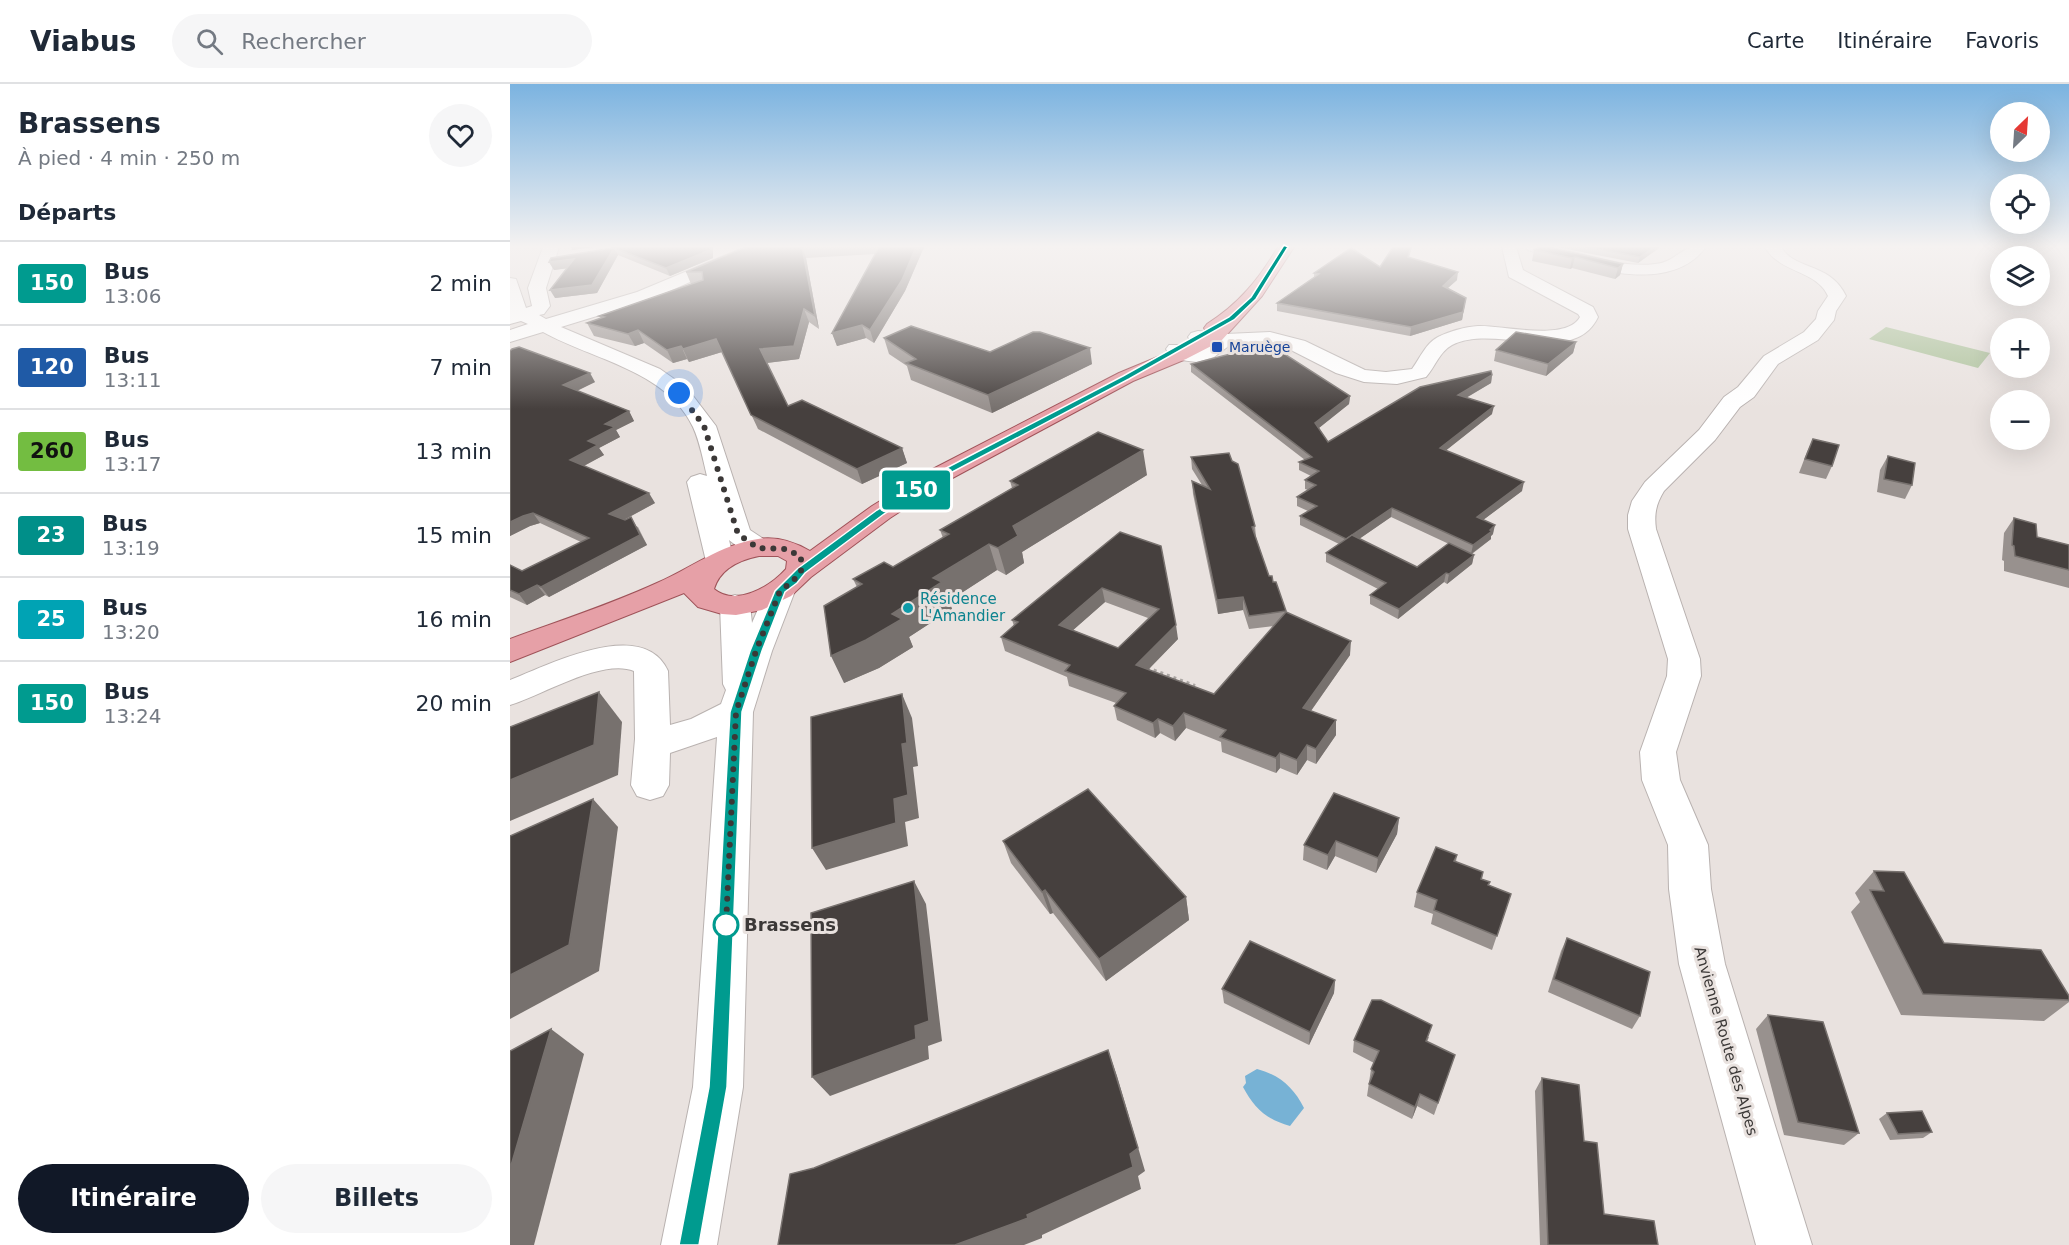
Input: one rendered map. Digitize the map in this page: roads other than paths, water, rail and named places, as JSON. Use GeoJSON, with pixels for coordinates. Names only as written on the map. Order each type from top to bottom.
{"type":"FeatureCollection","features":[{"type":"Feature","properties":{"kind":"main road"},"geometry":{"type":"LineString","coordinates":[[1211,338],[1250,301]]}},
{"type":"Feature","properties":{"kind":"main road"},"geometry":{"type":"LineString","coordinates":[[576,627],[720,602],[759,600],[789,570],[936,477],[1178,352]]}},
{"type":"Feature","properties":{"kind":"main road"},"geometry":{"type":"LineString","coordinates":[[510,651],[667,590],[738,553],[758,548],[789,570]]}},
{"type":"Feature","properties":{"kind":"main road"},"geometry":{"type":"LineString","coordinates":[[715,564],[700,579],[698,591],[720,602]]}},
{"type":"Feature","properties":{"kind":"street"},"geometry":{"type":"LineString","coordinates":[[515,301],[519,324]]}},
{"type":"Feature","properties":{"kind":"street"},"geometry":{"type":"LineString","coordinates":[[519,324],[538,310],[541,306],[540,301]]}},
{"type":"Feature","properties":{"kind":"street"},"geometry":{"type":"LineString","coordinates":[[519,324],[620,301]]}},
{"type":"Feature","properties":{"kind":"street"},"geometry":{"type":"LineString","coordinates":[[1178,352],[1199,357],[1207,354],[1217,348],[1211,338],[1254,337],[1286,340],[1353,373],[1391,379],[1419,373],[1436,348],[1444,341],[1460,335],[1480,332],[1562,335],[1577,332],[1585,326],[1590,317],[1586,311],[1568,301]]}},
{"type":"Feature","properties":{"kind":"street","name":"Anvienne Route des Alpes"},"geometry":{"type":"LineString","coordinates":[[1784,1245],[1701,964],[1690,889],[1688,845],[1661,780],[1658,752],[1684,676],[1684,659],[1642,529],[1641,515],[1645,501],[1654,487],[1707,435],[1732,402],[1746,392],[1771,360],[1811,336],[1825,320],[1834,301]]}},
{"type":"Feature","properties":{"kind":"street"},"geometry":{"type":"LineString","coordinates":[[519,324],[585,346],[653,373],[679,393],[704,426],[738,534],[758,548]]}},
{"type":"Feature","properties":{"kind":"street"},"geometry":{"type":"LineString","coordinates":[[519,324],[560,346],[635,376],[675,412],[694,457],[715,564]]}},
{"type":"Feature","properties":{"kind":"street"},"geometry":{"type":"LineString","coordinates":[[510,693],[597,658],[628,656],[648,664],[651,671],[651,764],[737,715],[756,651],[789,570]]}},
{"type":"Feature","properties":{"kind":"street"},"geometry":{"type":"LineString","coordinates":[[689,1245],[718,1087],[737,715],[720,602]]}},
{"type":"Feature","properties":{"kind":"water"},"geometry":{"type":"Polygon","coordinates":[[[1257,1069],[1279,1079],[1291,1088],[1300,1101],[1304,1108],[1290,1126],[1268,1117],[1247,1094],[1243,1087],[1246,1083],[1245,1076],[1257,1069]]]}},
{"type":"Feature","properties":{"kind":"place","name":"Maruège"},"geometry":{"type":"Point","coordinates":[1217,347]}},
{"type":"Feature","properties":{"kind":"place","name":"Résidence L'Amandier"},"geometry":{"type":"Point","coordinates":[908,608]}},
{"type":"Feature","properties":{"kind":"place","name":"Brassens"},"geometry":{"type":"Point","coordinates":[726,925]}}]}
